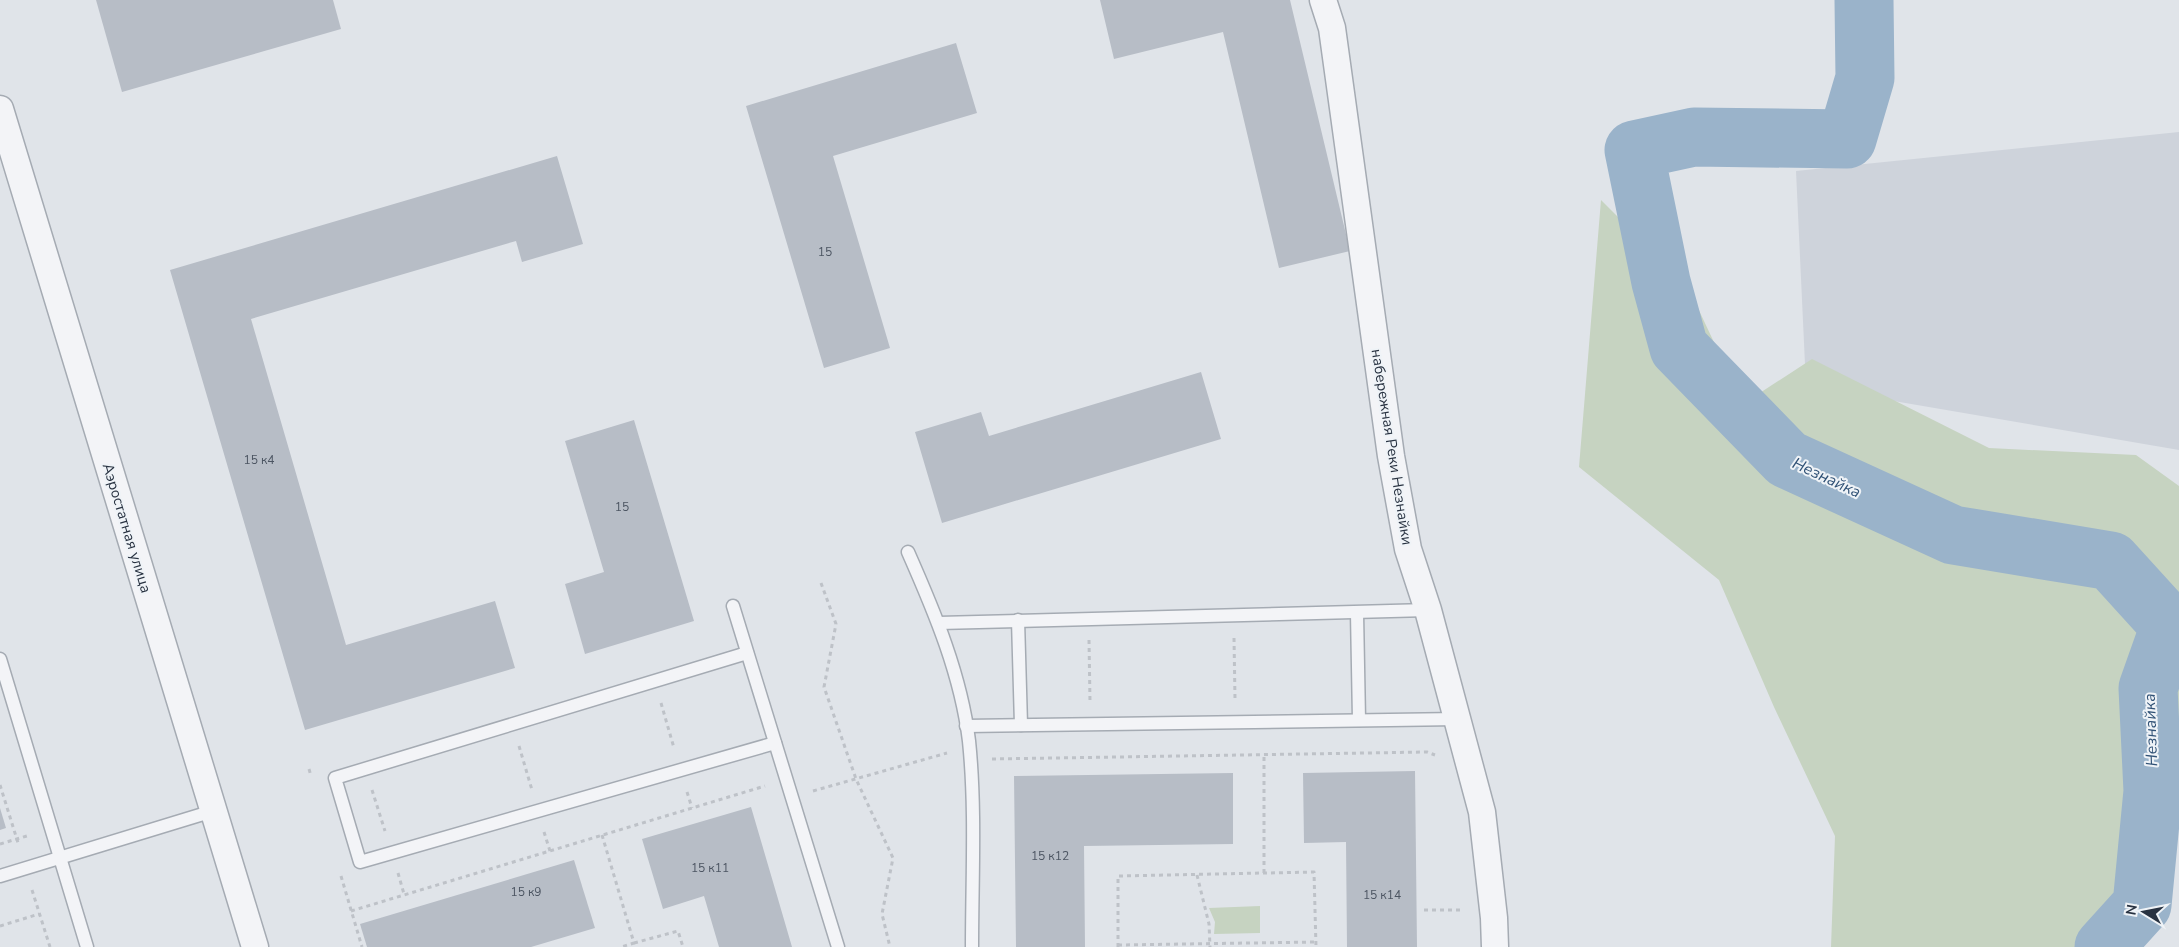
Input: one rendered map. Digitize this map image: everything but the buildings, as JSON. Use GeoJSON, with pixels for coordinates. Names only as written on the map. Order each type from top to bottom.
{"type":"FeatureCollection","features":[{"type":"Feature","properties":{"kind":"street","name":"набережная Реки Незнайки"},"geometry":{"type":"LineString","coordinates":[[1323,0],[1332,28],[1391,456],[1408,549],[1428,610],[1482,812],[1494,918],[1495,947]]}},
{"type":"Feature","properties":{"kind":"street","name":"Аэростатная улица"},"geometry":{"type":"LineString","coordinates":[[0,109],[13,167],[255,947]]}},
{"type":"Feature","properties":{"kind":"lane"},"geometry":{"type":"LineString","coordinates":[[908,552],[939,623],[960,692],[966,726],[969,747],[972,947]]}},
{"type":"Feature","properties":{"kind":"lane"},"geometry":{"type":"LineString","coordinates":[[733,606],[838,947]]}},
{"type":"Feature","properties":{"kind":"lane"},"geometry":{"type":"LineString","coordinates":[[939,623],[1428,610]]}},
{"type":"Feature","properties":{"kind":"lane"},"geometry":{"type":"LineString","coordinates":[[1357,613],[1359,720]]}},
{"type":"Feature","properties":{"kind":"lane"},"geometry":{"type":"LineString","coordinates":[[1018,620],[1020,725]]}},
{"type":"Feature","properties":{"kind":"lane"},"geometry":{"type":"LineString","coordinates":[[748,653],[335,778],[360,862],[774,743]]}},
{"type":"Feature","properties":{"kind":"lane"},"geometry":{"type":"LineString","coordinates":[[0,660],[88,947]]}},
{"type":"Feature","properties":{"kind":"lane"},"geometry":{"type":"LineString","coordinates":[[966,726],[1458,719]]}},
{"type":"Feature","properties":{"kind":"lane"},"geometry":{"type":"LineString","coordinates":[[0,876],[213,811]]}},
{"type":"Feature","properties":{"kind":"path"},"geometry":{"type":"LineString","coordinates":[[821,583],[836,624],[824,687],[856,779],[893,858],[882,914],[890,947]]}},
{"type":"Feature","properties":{"kind":"path"},"geometry":{"type":"LineString","coordinates":[[1234,616],[1235,755]]}},
{"type":"Feature","properties":{"kind":"path"},"geometry":{"type":"LineString","coordinates":[[1089,619],[1091,757]]}},
{"type":"Feature","properties":{"kind":"path"},"geometry":{"type":"LineString","coordinates":[[654,682],[692,808]]}},
{"type":"Feature","properties":{"kind":"path"},"geometry":{"type":"LineString","coordinates":[[512,724],[550,850]]}},
{"type":"Feature","properties":{"kind":"path"},"geometry":{"type":"LineString","coordinates":[[351,910],[767,785],[772,803],[969,747]]}},
{"type":"Feature","properties":{"kind":"path"},"geometry":{"type":"LineString","coordinates":[[992,759],[1427,752],[1438,756]]}},
{"type":"Feature","properties":{"kind":"path"},"geometry":{"type":"LineString","coordinates":[[1264,754],[1264,873]]}},
{"type":"Feature","properties":{"kind":"path"},"geometry":{"type":"LineString","coordinates":[[366,769],[404,894]]}},
{"type":"Feature","properties":{"kind":"path"},"geometry":{"type":"LineString","coordinates":[[0,844],[51,828]]}},
{"type":"Feature","properties":{"kind":"path"},"geometry":{"type":"LineString","coordinates":[[602,835],[634,943]]}},
{"type":"Feature","properties":{"kind":"path"},"geometry":{"type":"LineString","coordinates":[[1314,872],[1316,945],[1118,946],[1118,876],[1264,873],[1314,872]]}},
{"type":"Feature","properties":{"kind":"path"},"geometry":{"type":"LineString","coordinates":[[1197,874],[1209,924],[1209,945]]}},
{"type":"Feature","properties":{"kind":"path"},"geometry":{"type":"LineString","coordinates":[[1424,910],[1468,910]]}},
{"type":"Feature","properties":{"kind":"path"},"geometry":{"type":"LineString","coordinates":[[0,926],[40,914]]}},
{"type":"Feature","properties":{"kind":"path"},"geometry":{"type":"LineString","coordinates":[[621,947],[678,931],[683,947]]}},
{"type":"Feature","properties":{"kind":"shaded area"},"geometry":{"type":"Polygon","coordinates":[[[2179,132],[2179,450],[1806,386],[1796,171],[2179,132]]]}},
{"type":"Feature","properties":{"kind":"green space"},"geometry":{"type":"Polygon","coordinates":[[[1601,200],[1688,287],[1743,404],[1812,359],[1989,448],[2136,455],[2179,486],[2179,804],[2163,872],[2133,947],[1831,947],[1835,836],[1774,707],[1719,580],[1579,467],[1601,200]]]}},
{"type":"Feature","properties":{"kind":"green space"},"geometry":{"type":"Polygon","coordinates":[[[1260,906],[1260,933],[1214,934],[1215,922],[1209,908],[1260,906]]]}},
{"type":"Feature","properties":{"kind":"waterway","name":"Незнайка"},"geometry":{"type":"LineString","coordinates":[[1864,0],[1865,78],[1847,139],[1694,137],[1634,150],[1661,282],[1679,348],[1787,459],[1953,535],[2111,561],[2170,626],[2148,688],[2153,791],[2142,905],[2104,947]]}}]}
